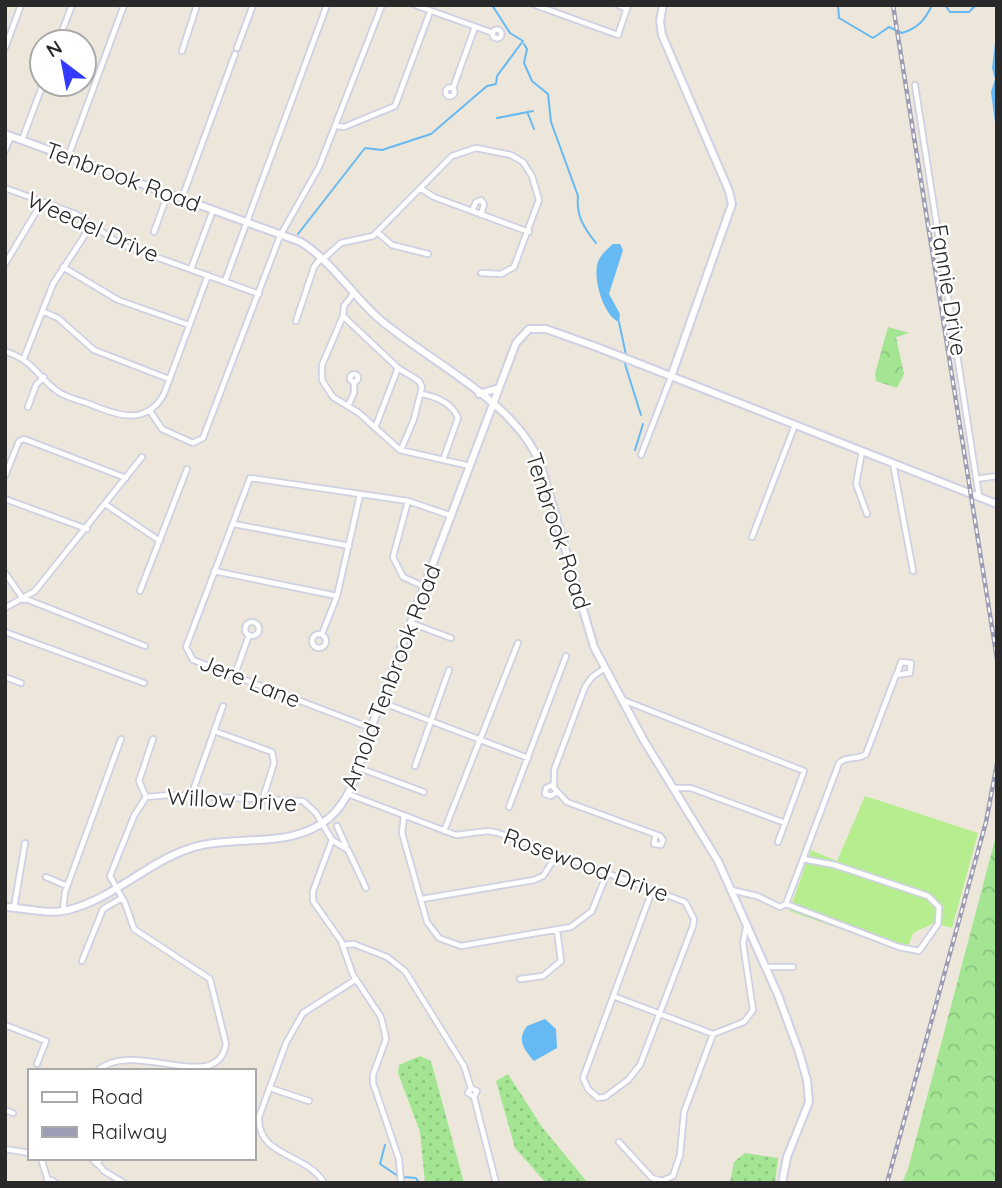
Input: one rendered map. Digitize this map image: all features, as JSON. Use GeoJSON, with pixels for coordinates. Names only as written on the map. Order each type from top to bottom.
{"type":"FeatureCollection","features":[{"type":"Feature","properties":{"kind":"street"},"geometry":{"type":"LineString","coordinates":[[5,48],[21,5]]}},
{"type":"Feature","properties":{"kind":"street"},"geometry":{"type":"LineString","coordinates":[[63,28],[72,5]]}},
{"type":"Feature","properties":{"kind":"street"},"geometry":{"type":"LineString","coordinates":[[68,157],[124,5]]}},
{"type":"Feature","properties":{"kind":"street"},"geometry":{"type":"LineString","coordinates":[[181,51],[197,5]]}},
{"type":"Feature","properties":{"kind":"street"},"geometry":{"type":"LineString","coordinates":[[181,198],[253,5]]}},
{"type":"Feature","properties":{"kind":"street"},"geometry":{"type":"LineString","coordinates":[[225,281],[327,5]]}},
{"type":"Feature","properties":{"kind":"street"},"geometry":{"type":"LineString","coordinates":[[149,411],[166,432],[191,443],[198,442],[204,436],[281,234],[315,175],[337,127],[382,5]]}},
{"type":"Feature","properties":{"kind":"street"},"geometry":{"type":"LineString","coordinates":[[415,5],[493,33]]}},
{"type":"Feature","properties":{"kind":"street"},"geometry":{"type":"LineString","coordinates":[[535,5],[618,35],[628,7],[618,5]]}},
{"type":"Feature","properties":{"kind":"street"},"geometry":{"type":"LineString","coordinates":[[641,456],[732,204],[729,191],[661,38],[663,5]]}},
{"type":"Feature","properties":{"kind":"street"},"geometry":{"type":"LineString","coordinates":[[337,127],[344,127],[395,106],[430,12]]}},
{"type":"Feature","properties":{"kind":"street"},"geometry":{"type":"LineString","coordinates":[[453,88],[475,27]]}},
{"type":"Feature","properties":{"kind":"street","name":"Fannie Drive"},"geometry":{"type":"LineString","coordinates":[[915,85],[979,496]]}},
{"type":"Feature","properties":{"kind":"street"},"geometry":{"type":"LineString","coordinates":[[22,140],[38,98]]}},
{"type":"Feature","properties":{"kind":"street"},"geometry":{"type":"LineString","coordinates":[[5,151],[8,135]]}},
{"type":"Feature","properties":{"kind":"street","name":"Tenbrook Road"},"geometry":{"type":"LineString","coordinates":[[8,135],[301,242],[322,259],[385,323],[493,404],[527,440],[538,458],[590,635],[643,740],[713,852],[766,967],[795,1041],[809,1095],[806,1114],[790,1149],[783,1179]]}},
{"type":"Feature","properties":{"kind":"street"},"geometry":{"type":"LineString","coordinates":[[296,321],[314,267],[322,259],[341,243],[368,238],[377,232],[449,158],[463,150],[479,148],[511,155],[526,166],[538,193],[538,205],[529,232],[510,271],[496,275],[481,273]]}},
{"type":"Feature","properties":{"kind":"street","name":"Weedel Drive"},"geometry":{"type":"LineString","coordinates":[[5,188],[76,214],[120,244],[259,294]]}},
{"type":"Feature","properties":{"kind":"street"},"geometry":{"type":"LineString","coordinates":[[420,188],[433,197],[529,232]]}},
{"type":"Feature","properties":{"kind":"street"},"geometry":{"type":"LineString","coordinates":[[154,232],[168,193]]}},
{"type":"Feature","properties":{"kind":"street"},"geometry":{"type":"LineString","coordinates":[[472,211],[476,202],[481,200],[484,204],[481,215]]}},
{"type":"Feature","properties":{"kind":"street"},"geometry":{"type":"LineString","coordinates":[[5,264],[42,202]]}},
{"type":"Feature","properties":{"kind":"street"},"geometry":{"type":"LineString","coordinates":[[191,269],[213,210]]}},
{"type":"Feature","properties":{"kind":"street"},"geometry":{"type":"LineString","coordinates":[[24,358],[63,267],[92,225]]}},
{"type":"Feature","properties":{"kind":"street"},"geometry":{"type":"LineString","coordinates":[[377,232],[392,245],[428,254]]}},
{"type":"Feature","properties":{"kind":"street"},"geometry":{"type":"LineString","coordinates":[[63,267],[118,300],[189,325]]}},
{"type":"Feature","properties":{"kind":"street"},"geometry":{"type":"LineString","coordinates":[[5,351],[24,358],[63,395],[121,416],[136,416],[149,411],[162,399],[208,275]]}},
{"type":"Feature","properties":{"kind":"street"},"geometry":{"type":"LineString","coordinates":[[354,293],[344,306],[343,316],[329,345],[321,372],[322,380],[333,397],[348,406],[400,450],[470,466]]}},
{"type":"Feature","properties":{"kind":"street"},"geometry":{"type":"LineString","coordinates":[[42,311],[61,321],[94,350],[169,379]]}},
{"type":"Feature","properties":{"kind":"street"},"geometry":{"type":"LineString","coordinates":[[343,316],[398,368],[419,381],[422,394],[400,450]]}},
{"type":"Feature","properties":{"kind":"street","name":"Arnold Tenbrook Road"},"geometry":{"type":"LineString","coordinates":[[5,907],[63,911],[82,905],[158,861],[187,849],[220,842],[289,836],[323,823],[348,794],[518,339],[533,328],[580,341],[671,377]]}},
{"type":"Feature","properties":{"kind":"street"},"geometry":{"type":"LineString","coordinates":[[374,428],[398,368]]}},
{"type":"Feature","properties":{"kind":"street"},"geometry":{"type":"LineString","coordinates":[[28,407],[36,385],[44,377]]}},
{"type":"Feature","properties":{"kind":"street"},"geometry":{"type":"LineString","coordinates":[[671,377],[997,504]]}},
{"type":"Feature","properties":{"kind":"street"},"geometry":{"type":"LineString","coordinates":[[348,406],[354,393],[354,383]]}},
{"type":"Feature","properties":{"kind":"street"},"geometry":{"type":"LineString","coordinates":[[479,394],[499,388]]}},
{"type":"Feature","properties":{"kind":"street"},"geometry":{"type":"LineString","coordinates":[[422,394],[444,402],[458,418],[443,460]]}},
{"type":"Feature","properties":{"kind":"street"},"geometry":{"type":"LineString","coordinates":[[489,415],[495,411],[502,412]]}},
{"type":"Feature","properties":{"kind":"street"},"geometry":{"type":"LineString","coordinates":[[752,537],[795,425]]}},
{"type":"Feature","properties":{"kind":"street"},"geometry":{"type":"LineString","coordinates":[[5,476],[19,441],[24,439],[126,478]]}},
{"type":"Feature","properties":{"kind":"street"},"geometry":{"type":"LineString","coordinates":[[862,451],[856,484],[867,514]]}},
{"type":"Feature","properties":{"kind":"street"},"geometry":{"type":"LineString","coordinates":[[5,608],[25,599],[58,566],[142,457]]}},
{"type":"Feature","properties":{"kind":"street"},"geometry":{"type":"LineString","coordinates":[[892,463],[913,571]]}},
{"type":"Feature","properties":{"kind":"street"},"geometry":{"type":"LineString","coordinates":[[141,591],[187,469]]}},
{"type":"Feature","properties":{"kind":"street","name":"Jere Lane"},"geometry":{"type":"LineString","coordinates":[[360,495],[250,478],[186,647],[193,660],[371,728]]}},
{"type":"Feature","properties":{"kind":"street"},"geometry":{"type":"LineString","coordinates":[[976,479],[995,478]]}},
{"type":"Feature","properties":{"kind":"street"},"geometry":{"type":"LineString","coordinates":[[322,634],[337,596],[360,495],[408,501],[452,516]]}},
{"type":"Feature","properties":{"kind":"street"},"geometry":{"type":"LineString","coordinates":[[5,499],[87,529]]}},
{"type":"Feature","properties":{"kind":"street"},"geometry":{"type":"LineString","coordinates":[[408,501],[393,557],[403,577],[425,587]]}},
{"type":"Feature","properties":{"kind":"street"},"geometry":{"type":"LineString","coordinates":[[105,504],[160,541]]}},
{"type":"Feature","properties":{"kind":"street"},"geometry":{"type":"LineString","coordinates":[[234,524],[349,546]]}},
{"type":"Feature","properties":{"kind":"street"},"geometry":{"type":"LineString","coordinates":[[214,571],[337,596]]}},
{"type":"Feature","properties":{"kind":"street"},"geometry":{"type":"LineString","coordinates":[[5,573],[25,599],[145,646]]}},
{"type":"Feature","properties":{"kind":"street"},"geometry":{"type":"LineString","coordinates":[[411,623],[451,638]]}},
{"type":"Feature","properties":{"kind":"street"},"geometry":{"type":"LineString","coordinates":[[5,632],[144,683]]}},
{"type":"Feature","properties":{"kind":"street"},"geometry":{"type":"LineString","coordinates":[[234,677],[250,635]]}},
{"type":"Feature","properties":{"kind":"street"},"geometry":{"type":"LineString","coordinates":[[444,831],[518,643]]}},
{"type":"Feature","properties":{"kind":"street"},"geometry":{"type":"LineString","coordinates":[[509,807],[566,656]]}},
{"type":"Feature","properties":{"kind":"street"},"geometry":{"type":"LineString","coordinates":[[606,668],[592,677],[585,687],[554,770],[553,785],[567,802],[655,837]]}},
{"type":"Feature","properties":{"kind":"street"},"geometry":{"type":"LineString","coordinates":[[415,766],[449,670]]}},
{"type":"Feature","properties":{"kind":"street"},"geometry":{"type":"LineString","coordinates":[[730,890],[748,893],[780,907],[786,904],[839,764],[847,758],[866,754],[897,674]]}},
{"type":"Feature","properties":{"kind":"street"},"geometry":{"type":"LineString","coordinates":[[5,677],[21,682]]}},
{"type":"Feature","properties":{"kind":"street"},"geometry":{"type":"LineString","coordinates":[[623,700],[804,771],[778,842]]}},
{"type":"Feature","properties":{"kind":"street"},"geometry":{"type":"LineString","coordinates":[[381,702],[528,758]]}},
{"type":"Feature","properties":{"kind":"street"},"geometry":{"type":"LineString","coordinates":[[191,796],[223,706]]}},
{"type":"Feature","properties":{"kind":"street"},"geometry":{"type":"LineString","coordinates":[[214,731],[272,752],[274,763],[263,798]]}},
{"type":"Feature","properties":{"kind":"street"},"geometry":{"type":"LineString","coordinates":[[63,911],[67,886],[121,739]]}},
{"type":"Feature","properties":{"kind":"street"},"geometry":{"type":"LineString","coordinates":[[146,797],[139,781],[153,739]]}},
{"type":"Feature","properties":{"kind":"street"},"geometry":{"type":"LineString","coordinates":[[358,767],[424,792]]}},
{"type":"Feature","properties":{"kind":"street"},"geometry":{"type":"LineString","coordinates":[[553,785],[546,788],[545,794],[551,796],[557,792]]}},
{"type":"Feature","properties":{"kind":"street"},"geometry":{"type":"LineString","coordinates":[[674,788],[691,788],[785,823]]}},
{"type":"Feature","properties":{"kind":"street","name":"Rosewood Drive"},"geometry":{"type":"LineString","coordinates":[[348,794],[456,835],[488,831],[685,902],[694,919],[657,1014]]}},
{"type":"Feature","properties":{"kind":"street","name":"Willow Drive"},"geometry":{"type":"LineString","coordinates":[[115,886],[110,873],[134,816],[146,797],[191,796],[303,801],[323,823]]}},
{"type":"Feature","properties":{"kind":"street"},"geometry":{"type":"LineString","coordinates":[[404,816],[402,833],[431,930],[456,946],[575,926],[592,912],[607,873]]}},
{"type":"Feature","properties":{"kind":"street"},"geometry":{"type":"LineString","coordinates":[[323,823],[332,841],[348,850]]}},
{"type":"Feature","properties":{"kind":"street"},"geometry":{"type":"LineString","coordinates":[[337,826],[366,888]]}},
{"type":"Feature","properties":{"kind":"street"},"geometry":{"type":"LineString","coordinates":[[332,841],[312,896],[316,909],[343,945],[355,980],[376,1007],[385,1031],[385,1044],[373,1075],[373,1083],[401,1170],[401,1183]]}},
{"type":"Feature","properties":{"kind":"street"},"geometry":{"type":"LineString","coordinates":[[14,908],[25,843]]}},
{"type":"Feature","properties":{"kind":"street"},"geometry":{"type":"LineString","coordinates":[[422,899],[534,880],[547,871],[557,854]]}},
{"type":"Feature","properties":{"kind":"street"},"geometry":{"type":"LineString","coordinates":[[786,904],[899,947],[919,951],[938,924],[939,907],[928,896],[835,865],[803,859]]}},
{"type":"Feature","properties":{"kind":"street"},"geometry":{"type":"LineString","coordinates":[[46,877],[67,886]]}},
{"type":"Feature","properties":{"kind":"street"},"geometry":{"type":"LineString","coordinates":[[101,1069],[122,1058],[191,1068],[209,1067],[222,1058],[226,1044],[211,979],[140,934],[131,924],[115,886]]}},
{"type":"Feature","properties":{"kind":"street"},"geometry":{"type":"LineString","coordinates":[[652,891],[583,1078],[592,1094],[601,1099],[635,1072],[657,1014]]}},
{"type":"Feature","properties":{"kind":"street"},"geometry":{"type":"LineString","coordinates":[[82,961],[103,909],[122,898]]}},
{"type":"Feature","properties":{"kind":"street"},"geometry":{"type":"LineString","coordinates":[[613,996],[713,1034],[744,1022],[752,1014],[752,990],[743,943],[746,928]]}},
{"type":"Feature","properties":{"kind":"street"},"geometry":{"type":"LineString","coordinates":[[520,979],[543,976],[557,966],[561,954],[557,930]]}},
{"type":"Feature","properties":{"kind":"street"},"geometry":{"type":"LineString","coordinates":[[343,945],[366,949],[404,969],[464,1066],[471,1088],[468,1093],[474,1097],[496,1183]]}},
{"type":"Feature","properties":{"kind":"street"},"geometry":{"type":"LineString","coordinates":[[766,967],[793,967]]}},
{"type":"Feature","properties":{"kind":"street"},"geometry":{"type":"LineString","coordinates":[[324,1183],[311,1166],[266,1144],[258,1129],[259,1117],[286,1044],[303,1013],[355,980]]}},
{"type":"Feature","properties":{"kind":"street"},"geometry":{"type":"LineString","coordinates":[[5,1024],[46,1041],[37,1063]]}},
{"type":"Feature","properties":{"kind":"street"},"geometry":{"type":"LineString","coordinates":[[619,1142],[652,1178],[662,1181],[673,1176],[681,1155],[684,1112],[713,1034]]}},
{"type":"Feature","properties":{"kind":"street"},"geometry":{"type":"LineString","coordinates":[[270,1087],[309,1101]]}},
{"type":"Feature","properties":{"kind":"street"},"geometry":{"type":"LineString","coordinates":[[5,1110],[13,1113]]}},
{"type":"Feature","properties":{"kind":"street"},"geometry":{"type":"LineString","coordinates":[[5,1149],[28,1153]]}},
{"type":"Feature","properties":{"kind":"street"},"geometry":{"type":"LineString","coordinates":[[42,1160],[47,1182],[55,1183]]}},
{"type":"Feature","properties":{"kind":"street"},"geometry":{"type":"LineString","coordinates":[[100,1161],[104,1171],[124,1183]]}},
{"type":"Feature","properties":{"kind":"green space"},"geometry":{"type":"Polygon","coordinates":[[[888,327],[909,333],[896,337],[904,374],[897,388],[876,381],[875,374],[888,327]]]}},
{"type":"Feature","properties":{"kind":"green space"},"geometry":{"type":"Polygon","coordinates":[[[865,796],[978,833],[952,928],[934,923],[913,933],[906,952],[789,911],[811,850],[837,861],[865,796]]]}},
{"type":"Feature","properties":{"kind":"green space"},"geometry":{"type":"Polygon","coordinates":[[[997,832],[997,1183],[902,1183],[908,1169],[997,832]]]}},
{"type":"Feature","properties":{"kind":"green space"},"geometry":{"type":"Polygon","coordinates":[[[420,1056],[431,1061],[464,1183],[425,1183],[420,1132],[398,1073],[399,1065],[420,1056]]]}},
{"type":"Feature","properties":{"kind":"green space"},"geometry":{"type":"Polygon","coordinates":[[[508,1074],[542,1127],[588,1183],[546,1183],[515,1148],[496,1081],[508,1074]]]}},
{"type":"Feature","properties":{"kind":"green space"},"geometry":{"type":"Polygon","coordinates":[[[745,1153],[778,1158],[775,1183],[730,1183],[734,1162],[745,1153]]]}},
{"type":"Feature","properties":{"kind":"water"},"geometry":{"type":"Polygon","coordinates":[[[997,26],[997,138],[991,92],[995,79],[992,68],[997,26]]]}},
{"type":"Feature","properties":{"kind":"water"},"geometry":{"type":"Polygon","coordinates":[[[613,244],[620,244],[623,250],[609,294],[620,314],[619,322],[609,313],[601,298],[596,273],[599,260],[613,244]]]}},
{"type":"Feature","properties":{"kind":"water"},"geometry":{"type":"Polygon","coordinates":[[[545,1019],[556,1029],[557,1048],[534,1061],[524,1048],[522,1035],[527,1026],[545,1019]]]}},
{"type":"Feature","properties":{"kind":"waterway"},"geometry":{"type":"LineString","coordinates":[[298,234],[365,148],[382,150],[431,134],[487,86],[496,84],[497,76],[523,41],[510,33],[492,5]]}},
{"type":"Feature","properties":{"kind":"waterway"},"geometry":{"type":"LineString","coordinates":[[838,5],[839,18],[873,38],[889,27],[902,33],[912,29],[924,19],[932,5]]}},
{"type":"Feature","properties":{"kind":"waterway"},"geometry":{"type":"LineString","coordinates":[[945,5],[950,12],[969,12],[976,5]]}},
{"type":"Feature","properties":{"kind":"waterway"},"geometry":{"type":"LineString","coordinates":[[524,44],[527,49],[524,63],[532,81],[548,94],[551,122],[578,196],[580,216],[596,243]]}},
{"type":"Feature","properties":{"kind":"waterway"},"geometry":{"type":"LineString","coordinates":[[497,118],[533,111]]}},
{"type":"Feature","properties":{"kind":"waterway"},"geometry":{"type":"LineString","coordinates":[[528,114],[534,129]]}},
{"type":"Feature","properties":{"kind":"waterway"},"geometry":{"type":"LineString","coordinates":[[619,322],[626,355]]}},
{"type":"Feature","properties":{"kind":"waterway"},"geometry":{"type":"LineString","coordinates":[[625,364],[641,415]]}},
{"type":"Feature","properties":{"kind":"waterway"},"geometry":{"type":"LineString","coordinates":[[635,450],[643,424]]}},
{"type":"Feature","properties":{"kind":"waterway"},"geometry":{"type":"LineString","coordinates":[[385,1145],[380,1164],[398,1176]]}},
{"type":"Feature","properties":{"kind":"waterway"},"geometry":{"type":"LineString","coordinates":[[403,1177],[416,1178],[419,1183]]}},
{"type":"Feature","properties":{"kind":"railway"},"geometry":{"type":"LineString","coordinates":[[893,5],[997,659]]}},
{"type":"Feature","properties":{"kind":"railway"},"geometry":{"type":"LineString","coordinates":[[887,1183],[986,822],[997,764]]}}]}
